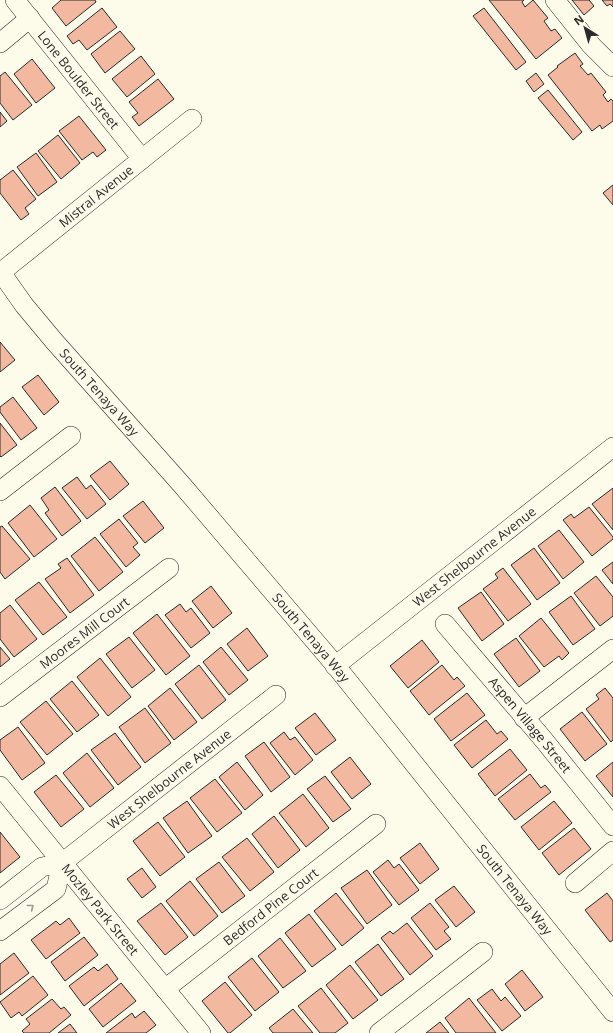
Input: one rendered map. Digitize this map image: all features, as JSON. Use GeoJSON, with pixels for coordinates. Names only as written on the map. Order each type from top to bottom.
{"type":"FeatureCollection","features":[{"type":"Feature","properties":{"kind":"street","name":"Lone Boulder Street"},"geometry":{"type":"LineString","coordinates":[[15,0],[142,159]]}},
{"type":"Feature","properties":{"kind":"street"},"geometry":{"type":"LineString","coordinates":[[555,0],[591,45],[613,67]]}},
{"type":"Feature","properties":{"kind":"street"},"geometry":{"type":"LineString","coordinates":[[0,43],[30,18]]}},
{"type":"Feature","properties":{"kind":"street","name":"Mistral Avenue"},"geometry":{"type":"LineString","coordinates":[[0,272],[192,119]]}},
{"type":"Feature","properties":{"kind":"street","name":"South Tenaya Way"},"geometry":{"type":"LineString","coordinates":[[0,272],[24,305],[54,341],[182,485],[336,666],[613,1012]]}},
{"type":"Feature","properties":{"kind":"street"},"geometry":{"type":"LineString","coordinates":[[0,491],[71,436]]}},
{"type":"Feature","properties":{"kind":"street","name":"West Shelbourne Avenue"},"geometry":{"type":"LineString","coordinates":[[336,666],[613,447]]}},
{"type":"Feature","properties":{"kind":"street","name":"Moores Mill Court"},"geometry":{"type":"LineString","coordinates":[[0,697],[169,568]]}},
{"type":"Feature","properties":{"kind":"street","name":"Aspen Village Street"},"geometry":{"type":"LineString","coordinates":[[445,624],[613,826]]}},
{"type":"Feature","properties":{"kind":"street"},"geometry":{"type":"LineString","coordinates":[[524,718],[613,649]]}},
{"type":"Feature","properties":{"kind":"street","name":"West Shelbourne Avenue"},"geometry":{"type":"LineString","coordinates":[[0,900],[42,867],[62,864],[276,694]]}},
{"type":"Feature","properties":{"kind":"street","name":"Mozley Park Street"},"geometry":{"type":"LineString","coordinates":[[0,786],[201,1033]]}},
{"type":"Feature","properties":{"kind":"street","name":"Bedford Pine Court"},"geometry":{"type":"LineString","coordinates":[[165,989],[376,824]]}},
{"type":"Feature","properties":{"kind":"street"},"geometry":{"type":"LineString","coordinates":[[575,883],[613,851]]}},
{"type":"Feature","properties":{"kind":"street"},"geometry":{"type":"LineString","coordinates":[[0,931],[56,889],[62,864]]}},
{"type":"Feature","properties":{"kind":"street"},"geometry":{"type":"LineString","coordinates":[[379,1033],[483,952]]}},
{"type":"Feature","properties":{"kind":"building"},"geometry":{"type":"Polygon","coordinates":[[[61,0],[95,0],[96,2],[66,26],[52,8],[61,0]]]}},
{"type":"Feature","properties":{"kind":"building"},"geometry":{"type":"Polygon","coordinates":[[[489,0],[524,0],[522,2],[525,7],[533,0],[548,18],[544,21],[551,31],[555,29],[562,38],[536,59],[489,0]]]}},
{"type":"Feature","properties":{"kind":"building"},"geometry":{"type":"Polygon","coordinates":[[[572,0],[589,0],[594,6],[584,15],[572,0]]]}},
{"type":"Feature","properties":{"kind":"building"},"geometry":{"type":"Polygon","coordinates":[[[602,0],[613,0],[613,7],[610,4],[607,6],[602,0]]]}},
{"type":"Feature","properties":{"kind":"building"},"geometry":{"type":"Polygon","coordinates":[[[102,8],[117,27],[87,50],[79,40],[73,44],[67,36],[102,8]]]}},
{"type":"Feature","properties":{"kind":"building"},"geometry":{"type":"Polygon","coordinates":[[[484,8],[526,62],[516,70],[473,16],[484,8]]]}},
{"type":"Feature","properties":{"kind":"building"},"geometry":{"type":"Polygon","coordinates":[[[120,31],[135,49],[105,73],[91,54],[120,31]]]}},
{"type":"Feature","properties":{"kind":"building"},"geometry":{"type":"Polygon","coordinates":[[[575,53],[583,64],[580,66],[588,75],[591,73],[606,92],[603,95],[608,102],[611,99],[613,101],[613,121],[602,129],[600,125],[592,131],[548,75],[558,67],[557,66],[575,53]]]}},
{"type":"Feature","properties":{"kind":"building"},"geometry":{"type":"Polygon","coordinates":[[[141,56],[155,74],[127,97],[112,79],[141,56]]]}},
{"type":"Feature","properties":{"kind":"building"},"geometry":{"type":"Polygon","coordinates":[[[32,59],[55,88],[36,103],[14,74],[32,59]]]}},
{"type":"Feature","properties":{"kind":"building"},"geometry":{"type":"Polygon","coordinates":[[[5,72],[32,105],[13,120],[0,103],[0,76],[5,72]]]}},
{"type":"Feature","properties":{"kind":"building"},"geometry":{"type":"Polygon","coordinates":[[[536,73],[544,84],[534,92],[526,81],[536,73]]]}},
{"type":"Feature","properties":{"kind":"building"},"geometry":{"type":"Polygon","coordinates":[[[158,79],[174,99],[139,126],[132,117],[138,113],[129,102],[158,79]]]}},
{"type":"Feature","properties":{"kind":"building"},"geometry":{"type":"Polygon","coordinates":[[[548,90],[582,132],[573,140],[538,98],[548,90]]]}},
{"type":"Feature","properties":{"kind":"building"},"geometry":{"type":"Polygon","coordinates":[[[0,112],[7,121],[0,127],[0,112]]]}},
{"type":"Feature","properties":{"kind":"building"},"geometry":{"type":"Polygon","coordinates":[[[79,116],[106,150],[97,157],[93,152],[82,160],[59,131],[79,116]]]}},
{"type":"Feature","properties":{"kind":"building"},"geometry":{"type":"Polygon","coordinates":[[[58,135],[80,163],[61,179],[38,151],[58,135]]]}},
{"type":"Feature","properties":{"kind":"building"},"geometry":{"type":"Polygon","coordinates":[[[36,153],[57,182],[38,196],[17,167],[36,153]]]}},
{"type":"Feature","properties":{"kind":"building"},"geometry":{"type":"Polygon","coordinates":[[[13,170],[36,199],[25,208],[29,214],[21,220],[0,193],[0,180],[13,170]]]}},
{"type":"Feature","properties":{"kind":"building"},"geometry":{"type":"Polygon","coordinates":[[[613,185],[613,205],[603,193],[613,185]]]}},
{"type":"Feature","properties":{"kind":"building"},"geometry":{"type":"Polygon","coordinates":[[[0,342],[15,360],[0,372],[0,342]]]}},
{"type":"Feature","properties":{"kind":"building"},"geometry":{"type":"Polygon","coordinates":[[[38,375],[59,402],[44,415],[22,387],[38,375]]]}},
{"type":"Feature","properties":{"kind":"building"},"geometry":{"type":"Polygon","coordinates":[[[13,397],[37,428],[21,440],[0,412],[0,407],[13,397]]]}},
{"type":"Feature","properties":{"kind":"building"},"geometry":{"type":"Polygon","coordinates":[[[0,423],[17,445],[1,457],[0,456],[0,423]]]}},
{"type":"Feature","properties":{"kind":"building"},"geometry":{"type":"Polygon","coordinates":[[[110,461],[129,484],[110,500],[90,476],[110,461]]]}},
{"type":"Feature","properties":{"kind":"building"},"geometry":{"type":"Polygon","coordinates":[[[77,477],[86,489],[91,485],[106,504],[87,519],[62,488],[77,477]]]}},
{"type":"Feature","properties":{"kind":"building"},"geometry":{"type":"Polygon","coordinates":[[[55,487],[81,521],[62,536],[45,513],[49,510],[41,498],[55,487]]]}},
{"type":"Feature","properties":{"kind":"building"},"geometry":{"type":"Polygon","coordinates":[[[613,488],[613,530],[592,504],[613,488]]]}},
{"type":"Feature","properties":{"kind":"building"},"geometry":{"type":"Polygon","coordinates":[[[143,501],[164,528],[145,543],[123,516],[143,501]]]}},
{"type":"Feature","properties":{"kind":"building"},"geometry":{"type":"Polygon","coordinates":[[[30,505],[57,539],[34,557],[8,523],[30,505]]]}},
{"type":"Feature","properties":{"kind":"building"},"geometry":{"type":"Polygon","coordinates":[[[589,507],[613,537],[613,539],[592,556],[563,520],[571,514],[574,518],[589,507]]]}},
{"type":"Feature","properties":{"kind":"building"},"geometry":{"type":"Polygon","coordinates":[[[119,519],[138,543],[133,547],[140,555],[126,567],[100,534],[119,519]]]}},
{"type":"Feature","properties":{"kind":"building"},"geometry":{"type":"Polygon","coordinates":[[[2,526],[30,559],[5,579],[0,572],[0,527],[2,526]]]}},
{"type":"Feature","properties":{"kind":"building"},"geometry":{"type":"Polygon","coordinates":[[[559,530],[584,562],[563,579],[538,546],[559,530]]]}},
{"type":"Feature","properties":{"kind":"building"},"geometry":{"type":"Polygon","coordinates":[[[95,537],[123,572],[99,591],[71,556],[95,537]]]}},
{"type":"Feature","properties":{"kind":"building"},"geometry":{"type":"Polygon","coordinates":[[[534,548],[560,583],[537,600],[511,565],[534,548]]]}},
{"type":"Feature","properties":{"kind":"building"},"geometry":{"type":"Polygon","coordinates":[[[67,558],[94,595],[70,613],[45,579],[61,568],[58,564],[67,558]]]}},
{"type":"Feature","properties":{"kind":"building"},"geometry":{"type":"Polygon","coordinates":[[[613,562],[613,584],[602,570],[613,562]]]}},
{"type":"Feature","properties":{"kind":"building"},"geometry":{"type":"Polygon","coordinates":[[[503,568],[531,604],[508,621],[483,589],[498,578],[495,574],[503,568]]]}},
{"type":"Feature","properties":{"kind":"building"},"geometry":{"type":"Polygon","coordinates":[[[596,576],[613,597],[613,616],[600,626],[574,593],[596,576]]]}},
{"type":"Feature","properties":{"kind":"building"},"geometry":{"type":"Polygon","coordinates":[[[39,582],[67,617],[43,635],[15,600],[39,582]]]}},
{"type":"Feature","properties":{"kind":"building"},"geometry":{"type":"Polygon","coordinates":[[[211,586],[232,613],[213,628],[192,601],[211,586]]]}},
{"type":"Feature","properties":{"kind":"building"},"geometry":{"type":"Polygon","coordinates":[[[481,592],[504,624],[482,641],[458,608],[481,592]]]}},
{"type":"Feature","properties":{"kind":"building"},"geometry":{"type":"Polygon","coordinates":[[[571,596],[595,629],[573,645],[549,612],[571,596]]]}},
{"type":"Feature","properties":{"kind":"building"},"geometry":{"type":"Polygon","coordinates":[[[180,604],[186,612],[191,608],[210,633],[191,648],[165,615],[180,604]]]}},
{"type":"Feature","properties":{"kind":"building"},"geometry":{"type":"Polygon","coordinates":[[[10,605],[37,639],[14,657],[0,639],[0,613],[10,605]]]}},
{"type":"Feature","properties":{"kind":"building"},"geometry":{"type":"Polygon","coordinates":[[[157,614],[190,656],[166,675],[133,633],[157,614]]]}},
{"type":"Feature","properties":{"kind":"building"},"geometry":{"type":"Polygon","coordinates":[[[541,618],[569,653],[562,660],[559,656],[544,667],[519,636],[541,618]]]}},
{"type":"Feature","properties":{"kind":"building"},"geometry":{"type":"Polygon","coordinates":[[[247,628],[268,656],[248,671],[227,644],[247,628]]]}},
{"type":"Feature","properties":{"kind":"building"},"geometry":{"type":"Polygon","coordinates":[[[129,637],[155,670],[132,688],[106,654],[129,637]]]}},
{"type":"Feature","properties":{"kind":"building"},"geometry":{"type":"Polygon","coordinates":[[[516,638],[540,671],[519,687],[494,654],[516,638]]]}},
{"type":"Feature","properties":{"kind":"building"},"geometry":{"type":"Polygon","coordinates":[[[422,640],[439,662],[408,688],[390,666],[422,640]]]}},
{"type":"Feature","properties":{"kind":"building"},"geometry":{"type":"Polygon","coordinates":[[[0,647],[10,659],[0,667],[0,647]]]}},
{"type":"Feature","properties":{"kind":"building"},"geometry":{"type":"Polygon","coordinates":[[[221,647],[248,680],[229,695],[203,662],[221,647]]]}},
{"type":"Feature","properties":{"kind":"building"},"geometry":{"type":"Polygon","coordinates":[[[100,658],[131,697],[108,716],[77,677],[100,658]]]}},
{"type":"Feature","properties":{"kind":"building"},"geometry":{"type":"Polygon","coordinates":[[[199,665],[226,700],[202,719],[175,684],[199,665]]]}},
{"type":"Feature","properties":{"kind":"building"},"geometry":{"type":"Polygon","coordinates":[[[442,665],[454,680],[457,677],[465,686],[429,715],[410,691],[442,665]]]}},
{"type":"Feature","properties":{"kind":"building"},"geometry":{"type":"Polygon","coordinates":[[[72,681],[99,715],[77,732],[50,699],[72,681]]]}},
{"type":"Feature","properties":{"kind":"building"},"geometry":{"type":"Polygon","coordinates":[[[170,688],[197,722],[174,740],[148,706],[170,688]]]}},
{"type":"Feature","properties":{"kind":"building"},"geometry":{"type":"Polygon","coordinates":[[[605,688],[613,698],[613,740],[611,742],[586,709],[599,699],[596,695],[605,688]]]}},
{"type":"Feature","properties":{"kind":"building"},"geometry":{"type":"Polygon","coordinates":[[[467,693],[485,715],[451,741],[434,719],[467,693]]]}},
{"type":"Feature","properties":{"kind":"building"},"geometry":{"type":"Polygon","coordinates":[[[46,701],[73,734],[47,755],[20,722],[46,701]]]}},
{"type":"Feature","properties":{"kind":"building"},"geometry":{"type":"Polygon","coordinates":[[[145,708],[171,743],[145,763],[119,727],[145,708]]]}},
{"type":"Feature","properties":{"kind":"building"},"geometry":{"type":"Polygon","coordinates":[[[582,712],[607,744],[585,761],[560,729],[582,712]]]}},
{"type":"Feature","properties":{"kind":"building"},"geometry":{"type":"Polygon","coordinates":[[[315,713],[336,740],[316,755],[295,728],[315,713]]]}},
{"type":"Feature","properties":{"kind":"building"},"geometry":{"type":"Polygon","coordinates":[[[486,720],[497,734],[501,731],[508,739],[472,768],[454,745],[486,720]]]}},
{"type":"Feature","properties":{"kind":"building"},"geometry":{"type":"Polygon","coordinates":[[[18,727],[45,763],[22,780],[0,750],[0,740],[18,727]]]}},
{"type":"Feature","properties":{"kind":"building"},"geometry":{"type":"Polygon","coordinates":[[[284,732],[290,740],[295,737],[313,760],[295,775],[270,743],[284,732]]]}},
{"type":"Feature","properties":{"kind":"building"},"geometry":{"type":"Polygon","coordinates":[[[115,733],[141,767],[118,785],[91,750],[115,733]]]}},
{"type":"Feature","properties":{"kind":"building"},"geometry":{"type":"Polygon","coordinates":[[[264,742],[290,777],[271,792],[245,756],[264,742]]]}},
{"type":"Feature","properties":{"kind":"building"},"geometry":{"type":"Polygon","coordinates":[[[510,749],[527,770],[495,796],[478,774],[510,749]]]}},
{"type":"Feature","properties":{"kind":"building"},"geometry":{"type":"Polygon","coordinates":[[[87,753],[114,788],[90,807],[63,773],[87,753]]]}},
{"type":"Feature","properties":{"kind":"building"},"geometry":{"type":"Polygon","coordinates":[[[350,757],[371,784],[352,799],[331,772],[350,757]]]}},
{"type":"Feature","properties":{"kind":"building"},"geometry":{"type":"Polygon","coordinates":[[[237,762],[263,795],[245,810],[219,777],[237,762]]]}},
{"type":"Feature","properties":{"kind":"building"},"geometry":{"type":"Polygon","coordinates":[[[613,762],[613,797],[596,776],[613,762]]]}},
{"type":"Feature","properties":{"kind":"building"},"geometry":{"type":"Polygon","coordinates":[[[530,774],[541,788],[545,785],[551,792],[515,820],[498,799],[530,774]]]}},
{"type":"Feature","properties":{"kind":"building"},"geometry":{"type":"Polygon","coordinates":[[[56,775],[84,809],[61,827],[34,792],[56,775]]]}},
{"type":"Feature","properties":{"kind":"building"},"geometry":{"type":"Polygon","coordinates":[[[325,776],[351,809],[333,822],[307,789],[325,776]]]}},
{"type":"Feature","properties":{"kind":"building"},"geometry":{"type":"Polygon","coordinates":[[[215,779],[242,813],[217,832],[190,798],[215,779]]]}},
{"type":"Feature","properties":{"kind":"building"},"geometry":{"type":"Polygon","coordinates":[[[303,794],[329,828],[306,847],[279,813],[303,794]]]}},
{"type":"Feature","properties":{"kind":"building"},"geometry":{"type":"Polygon","coordinates":[[[187,801],[212,836],[188,853],[163,818],[187,801]]]}},
{"type":"Feature","properties":{"kind":"building"},"geometry":{"type":"Polygon","coordinates":[[[554,801],[572,823],[539,850],[521,827],[554,801]]]}},
{"type":"Feature","properties":{"kind":"building"},"geometry":{"type":"Polygon","coordinates":[[[274,816],[300,850],[278,868],[252,834],[274,816]]]}},
{"type":"Feature","properties":{"kind":"building"},"geometry":{"type":"Polygon","coordinates":[[[158,822],[185,857],[160,876],[133,841],[158,822]]]}},
{"type":"Feature","properties":{"kind":"building"},"geometry":{"type":"Polygon","coordinates":[[[574,828],[591,849],[559,875],[542,853],[574,828]]]}},
{"type":"Feature","properties":{"kind":"building"},"geometry":{"type":"Polygon","coordinates":[[[0,832],[20,857],[0,873],[0,832]]]}},
{"type":"Feature","properties":{"kind":"building"},"geometry":{"type":"Polygon","coordinates":[[[247,838],[274,872],[250,891],[222,857],[247,838]]]}},
{"type":"Feature","properties":{"kind":"building"},"geometry":{"type":"Polygon","coordinates":[[[420,843],[439,869],[420,884],[400,858],[420,843]]]}},
{"type":"Feature","properties":{"kind":"building"},"geometry":{"type":"Polygon","coordinates":[[[388,860],[394,868],[399,864],[419,890],[399,905],[373,872],[388,860]]]}},
{"type":"Feature","properties":{"kind":"building"},"geometry":{"type":"Polygon","coordinates":[[[219,862],[245,896],[222,913],[196,879],[219,862]]]}},
{"type":"Feature","properties":{"kind":"building"},"geometry":{"type":"Polygon","coordinates":[[[142,868],[156,887],[142,898],[127,879],[142,868]]]}},
{"type":"Feature","properties":{"kind":"building"},"geometry":{"type":"Polygon","coordinates":[[[367,870],[392,905],[367,924],[341,888],[367,870]]]}},
{"type":"Feature","properties":{"kind":"building"},"geometry":{"type":"Polygon","coordinates":[[[190,881],[218,916],[194,936],[166,901],[190,881]]]}},
{"type":"Feature","properties":{"kind":"building"},"geometry":{"type":"Polygon","coordinates":[[[454,886],[475,912],[456,927],[435,900],[454,886]]]}},
{"type":"Feature","properties":{"kind":"building"},"geometry":{"type":"Polygon","coordinates":[[[336,893],[364,928],[342,946],[314,911],[336,893]]]}},
{"type":"Feature","properties":{"kind":"building"},"geometry":{"type":"Polygon","coordinates":[[[607,893],[613,901],[613,940],[610,942],[585,910],[607,893]]]}},
{"type":"Feature","properties":{"kind":"building"},"geometry":{"type":"Polygon","coordinates":[[[161,903],[188,937],[165,955],[137,921],[161,903]]]}},
{"type":"Feature","properties":{"kind":"building"},"geometry":{"type":"Polygon","coordinates":[[[430,903],[449,927],[444,931],[451,939],[436,950],[411,918],[430,903]]]}},
{"type":"Feature","properties":{"kind":"building"},"geometry":{"type":"Polygon","coordinates":[[[309,914],[336,949],[312,967],[285,933],[309,914]]]}},
{"type":"Feature","properties":{"kind":"building"},"geometry":{"type":"Polygon","coordinates":[[[69,918],[80,933],[46,959],[31,940],[56,921],[60,925],[69,918]]]}},
{"type":"Feature","properties":{"kind":"building"},"geometry":{"type":"Polygon","coordinates":[[[407,923],[433,956],[410,975],[381,938],[390,931],[393,934],[407,923]]]}},
{"type":"Feature","properties":{"kind":"building"},"geometry":{"type":"Polygon","coordinates":[[[84,937],[98,955],[65,981],[51,962],[84,937]]]}},
{"type":"Feature","properties":{"kind":"building"},"geometry":{"type":"Polygon","coordinates":[[[280,938],[306,971],[283,988],[258,956],[280,938]]]}},
{"type":"Feature","properties":{"kind":"building"},"geometry":{"type":"Polygon","coordinates":[[[378,944],[404,979],[381,996],[355,962],[378,944]]]}},
{"type":"Feature","properties":{"kind":"building"},"geometry":{"type":"Polygon","coordinates":[[[14,953],[29,973],[0,995],[0,964],[14,953]]]}},
{"type":"Feature","properties":{"kind":"building"},"geometry":{"type":"Polygon","coordinates":[[[252,958],[279,992],[255,1011],[228,977],[252,958]]]}},
{"type":"Feature","properties":{"kind":"building"},"geometry":{"type":"Polygon","coordinates":[[[107,964],[118,979],[84,1006],[69,986],[94,967],[98,971],[107,964]]]}},
{"type":"Feature","properties":{"kind":"building"},"geometry":{"type":"Polygon","coordinates":[[[350,965],[378,1000],[353,1019],[326,985],[350,965]]]}},
{"type":"Feature","properties":{"kind":"building"},"geometry":{"type":"Polygon","coordinates":[[[522,970],[543,997],[525,1011],[505,984],[522,970]]]}},
{"type":"Feature","properties":{"kind":"building"},"geometry":{"type":"Polygon","coordinates":[[[33,976],[48,995],[22,1016],[19,1012],[11,1018],[0,1002],[33,976]]]}},
{"type":"Feature","properties":{"kind":"building"},"geometry":{"type":"Polygon","coordinates":[[[225,982],[252,1015],[230,1033],[228,1033],[202,1001],[225,982]]]}},
{"type":"Feature","properties":{"kind":"building"},"geometry":{"type":"Polygon","coordinates":[[[121,983],[136,1001],[103,1027],[89,1009],[121,983]]]}},
{"type":"Feature","properties":{"kind":"building"},"geometry":{"type":"Polygon","coordinates":[[[321,988],[348,1023],[335,1033],[320,1033],[298,1006],[321,988]]]}},
{"type":"Feature","properties":{"kind":"building"},"geometry":{"type":"Polygon","coordinates":[[[492,989],[501,1001],[505,997],[521,1016],[502,1031],[477,1000],[492,989]]]}},
{"type":"Feature","properties":{"kind":"building"},"geometry":{"type":"Polygon","coordinates":[[[469,998],[496,1033],[456,1033],[445,1018],[469,998]]]}},
{"type":"Feature","properties":{"kind":"building"},"geometry":{"type":"Polygon","coordinates":[[[52,999],[61,1009],[64,1007],[71,1015],[49,1033],[24,1033],[22,1031],[30,1024],[26,1019],[52,999]]]}},
{"type":"Feature","properties":{"kind":"building"},"geometry":{"type":"Polygon","coordinates":[[[293,1009],[313,1033],[273,1033],[269,1028],[293,1009]]]}},
{"type":"Feature","properties":{"kind":"building"},"geometry":{"type":"Polygon","coordinates":[[[144,1011],[156,1025],[146,1033],[106,1033],[132,1013],[135,1018],[144,1011]]]}},
{"type":"Feature","properties":{"kind":"building"},"geometry":{"type":"Polygon","coordinates":[[[440,1022],[449,1033],[426,1033],[440,1022]]]}},
{"type":"Feature","properties":{"kind":"building"},"geometry":{"type":"Polygon","coordinates":[[[70,1024],[77,1033],[58,1033],[70,1024]]]}}]}
